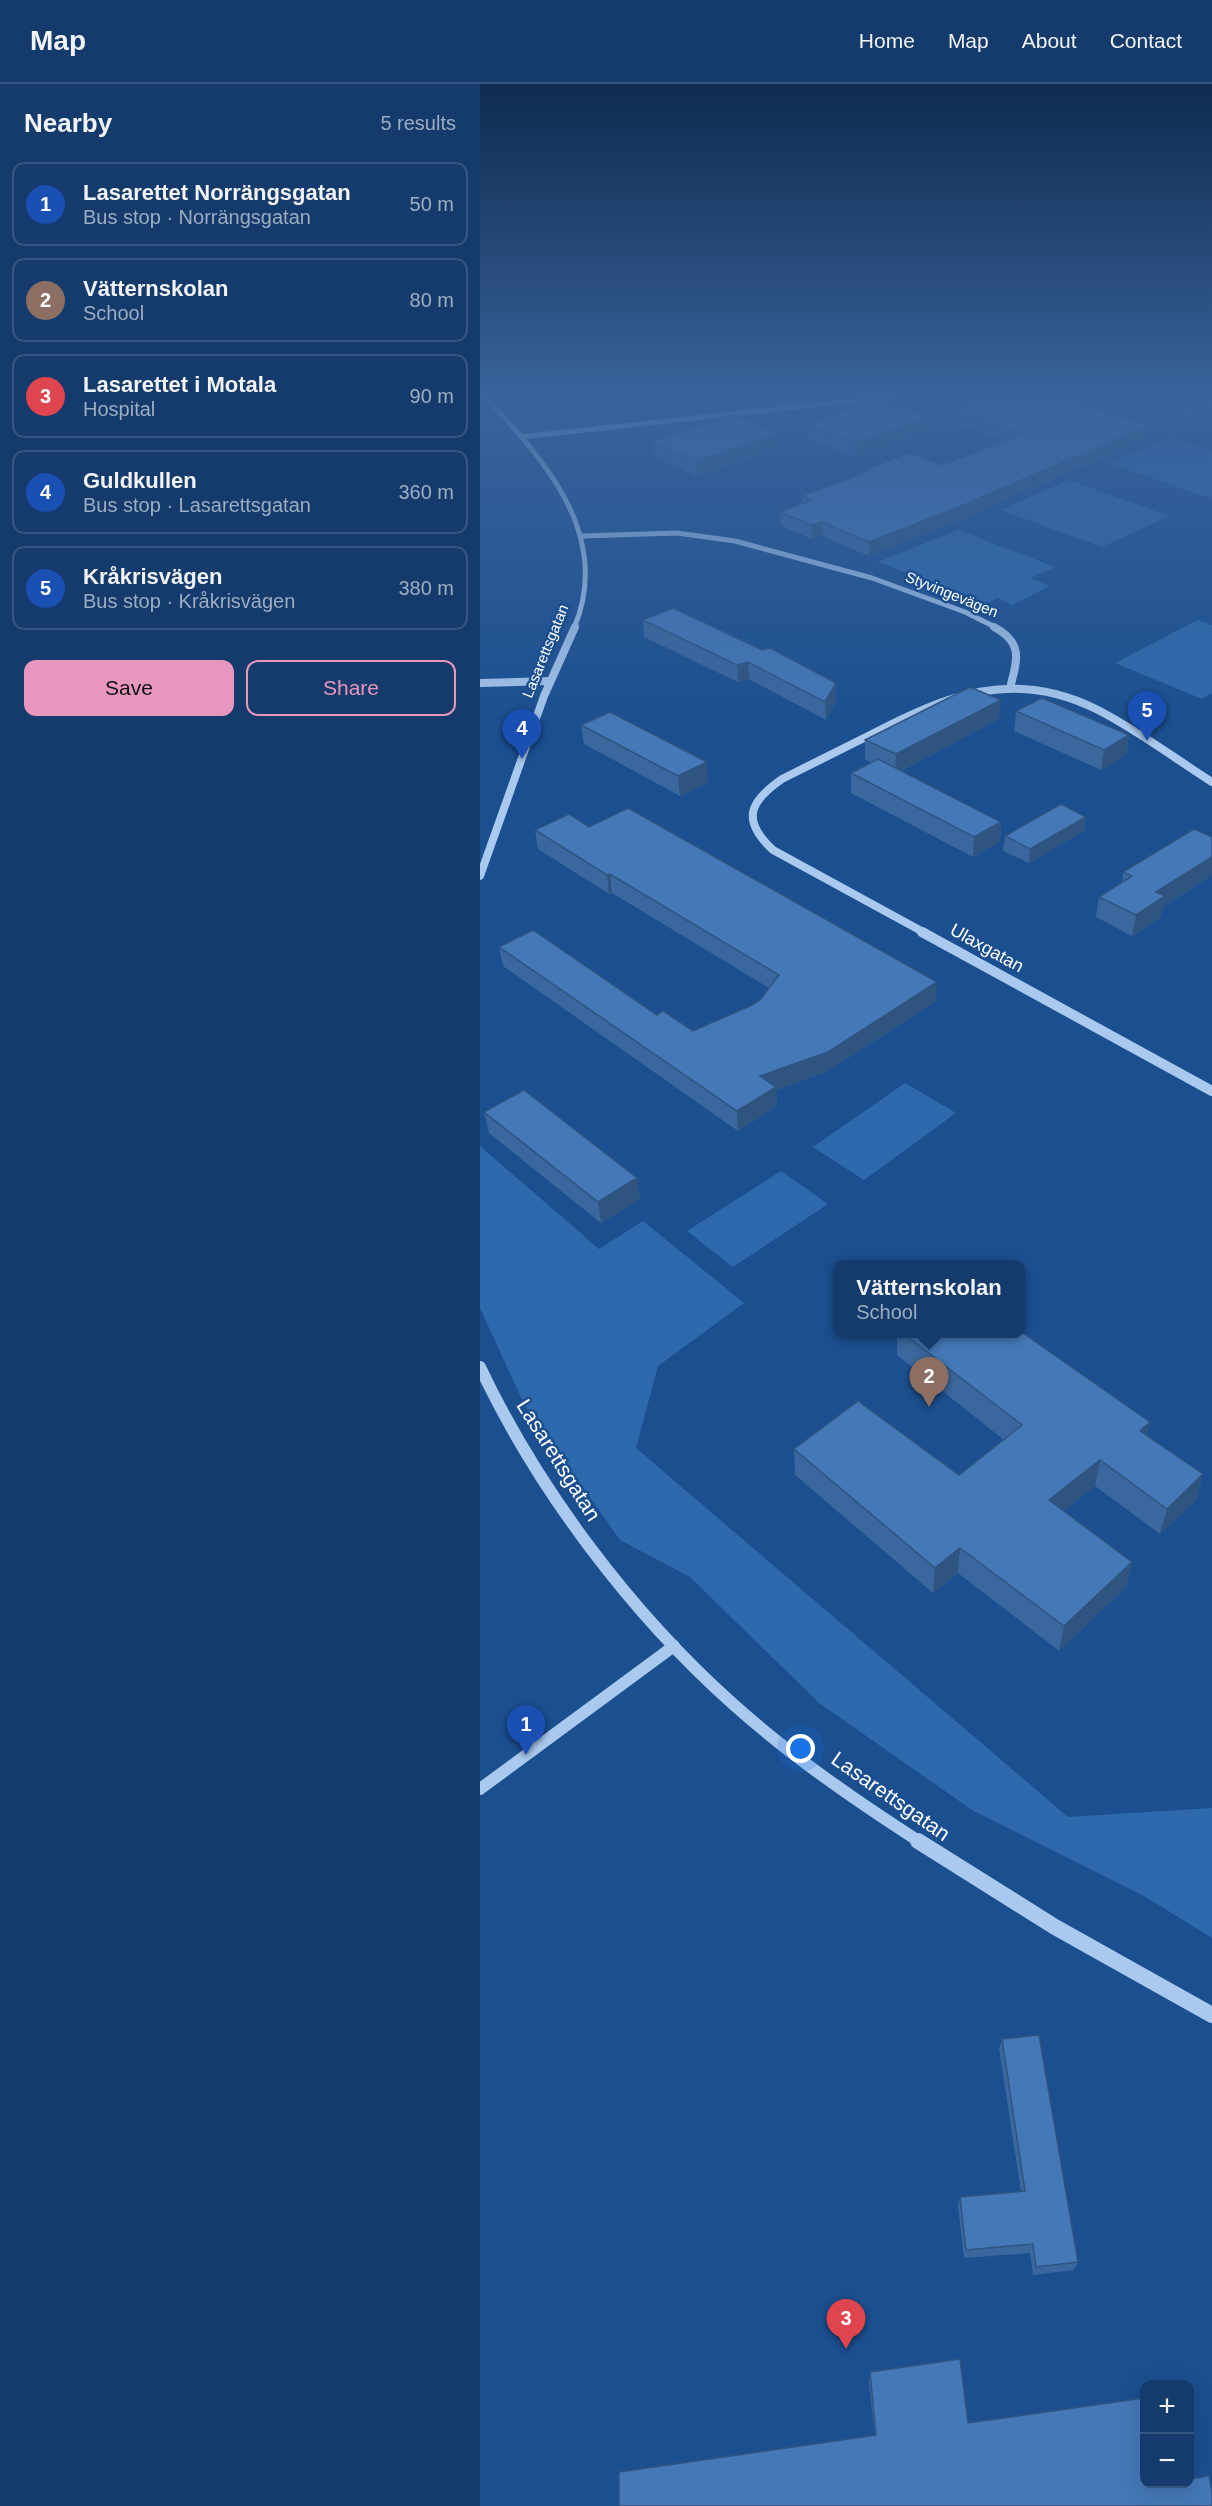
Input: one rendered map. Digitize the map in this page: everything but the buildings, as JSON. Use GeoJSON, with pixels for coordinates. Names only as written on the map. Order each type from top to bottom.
{"type":"FeatureCollection","features":[{"type":"Feature","properties":{"kind":"street","name":"Lasarettsgatan"},"geometry":{"type":"LineString","coordinates":[[480,876],[549,681],[573,631],[584,598],[587,558],[582,536],[567,505]]}},
{"type":"Feature","properties":{"kind":"street","name":"Styvingevägen"},"geometry":{"type":"LineString","coordinates":[[582,536],[645,533],[708,536],[779,552],[885,582],[987,622],[1006,633],[1015,644],[1017,651],[1010,688]]}},
{"type":"Feature","properties":{"kind":"street"},"geometry":{"type":"LineString","coordinates":[[480,683],[549,681]]}},
{"type":"Feature","properties":{"kind":"street"},"geometry":{"type":"LineString","coordinates":[[1010,688],[1052,693],[1096,709],[1212,782]]}},
{"type":"Feature","properties":{"kind":"street","name":"Ulaxgatan"},"geometry":{"type":"LineString","coordinates":[[1010,688],[965,691],[931,703],[782,779],[768,788],[756,801],[751,814],[753,828],[761,840],[773,850],[1212,1091]]}},
{"type":"Feature","properties":{"kind":"street","name":"Lasarettsgatan"},"geometry":{"type":"LineString","coordinates":[[480,1367],[512,1428],[568,1518],[615,1580],[674,1646],[755,1723],[796,1756],[979,1882],[1055,1928],[1212,2015]]}},
{"type":"Feature","properties":{"kind":"street"},"geometry":{"type":"LineString","coordinates":[[480,1789],[674,1646]]}},
{"type":"Feature","properties":{"kind":"shaded area"},"geometry":{"type":"Polygon","coordinates":[[[1011,505],[1139,505],[1169,516],[1102,547],[1000,510],[1011,505]]]}},
{"type":"Feature","properties":{"kind":"shaded area"},"geometry":{"type":"Polygon","coordinates":[[[958,530],[1055,567],[1030,578],[1050,586],[1012,605],[997,598],[986,604],[878,562],[958,530]]]}},
{"type":"Feature","properties":{"kind":"shaded area"},"geometry":{"type":"Polygon","coordinates":[[[1198,620],[1212,625],[1212,693],[1202,699],[1115,663],[1198,620]]]}},
{"type":"Feature","properties":{"kind":"shaded area"},"geometry":{"type":"Polygon","coordinates":[[[905,1083],[956,1113],[864,1180],[813,1147],[905,1083]]]}},
{"type":"Feature","properties":{"kind":"shaded area"},"geometry":{"type":"Polygon","coordinates":[[[480,1146],[599,1249],[643,1221],[744,1303],[658,1366],[636,1448],[1068,1817],[1212,1808],[1212,1938],[1144,1896],[972,1810],[819,1703],[690,1577],[620,1540],[524,1404],[480,1308],[480,1146]]]}},
{"type":"Feature","properties":{"kind":"shaded area"},"geometry":{"type":"Polygon","coordinates":[[[781,1171],[828,1204],[733,1267],[687,1231],[781,1171]]]}},
{"type":"Feature","properties":{"kind":"place","name":"Kråkrisvägen"},"geometry":{"type":"Point","coordinates":[1147,741]}},
{"type":"Feature","properties":{"kind":"place","name":"Guldkullen"},"geometry":{"type":"Point","coordinates":[522,759]}},
{"type":"Feature","properties":{"kind":"place","name":"Vätternskolan"},"geometry":{"type":"Point","coordinates":[929,1407]}},
{"type":"Feature","properties":{"kind":"place","name":"Lasarettet Norrängsgatan"},"geometry":{"type":"Point","coordinates":[526,1755]}},
{"type":"Feature","properties":{"kind":"place","name":"Lasarettet i Motala"},"geometry":{"type":"Point","coordinates":[846,2349]}}]}
